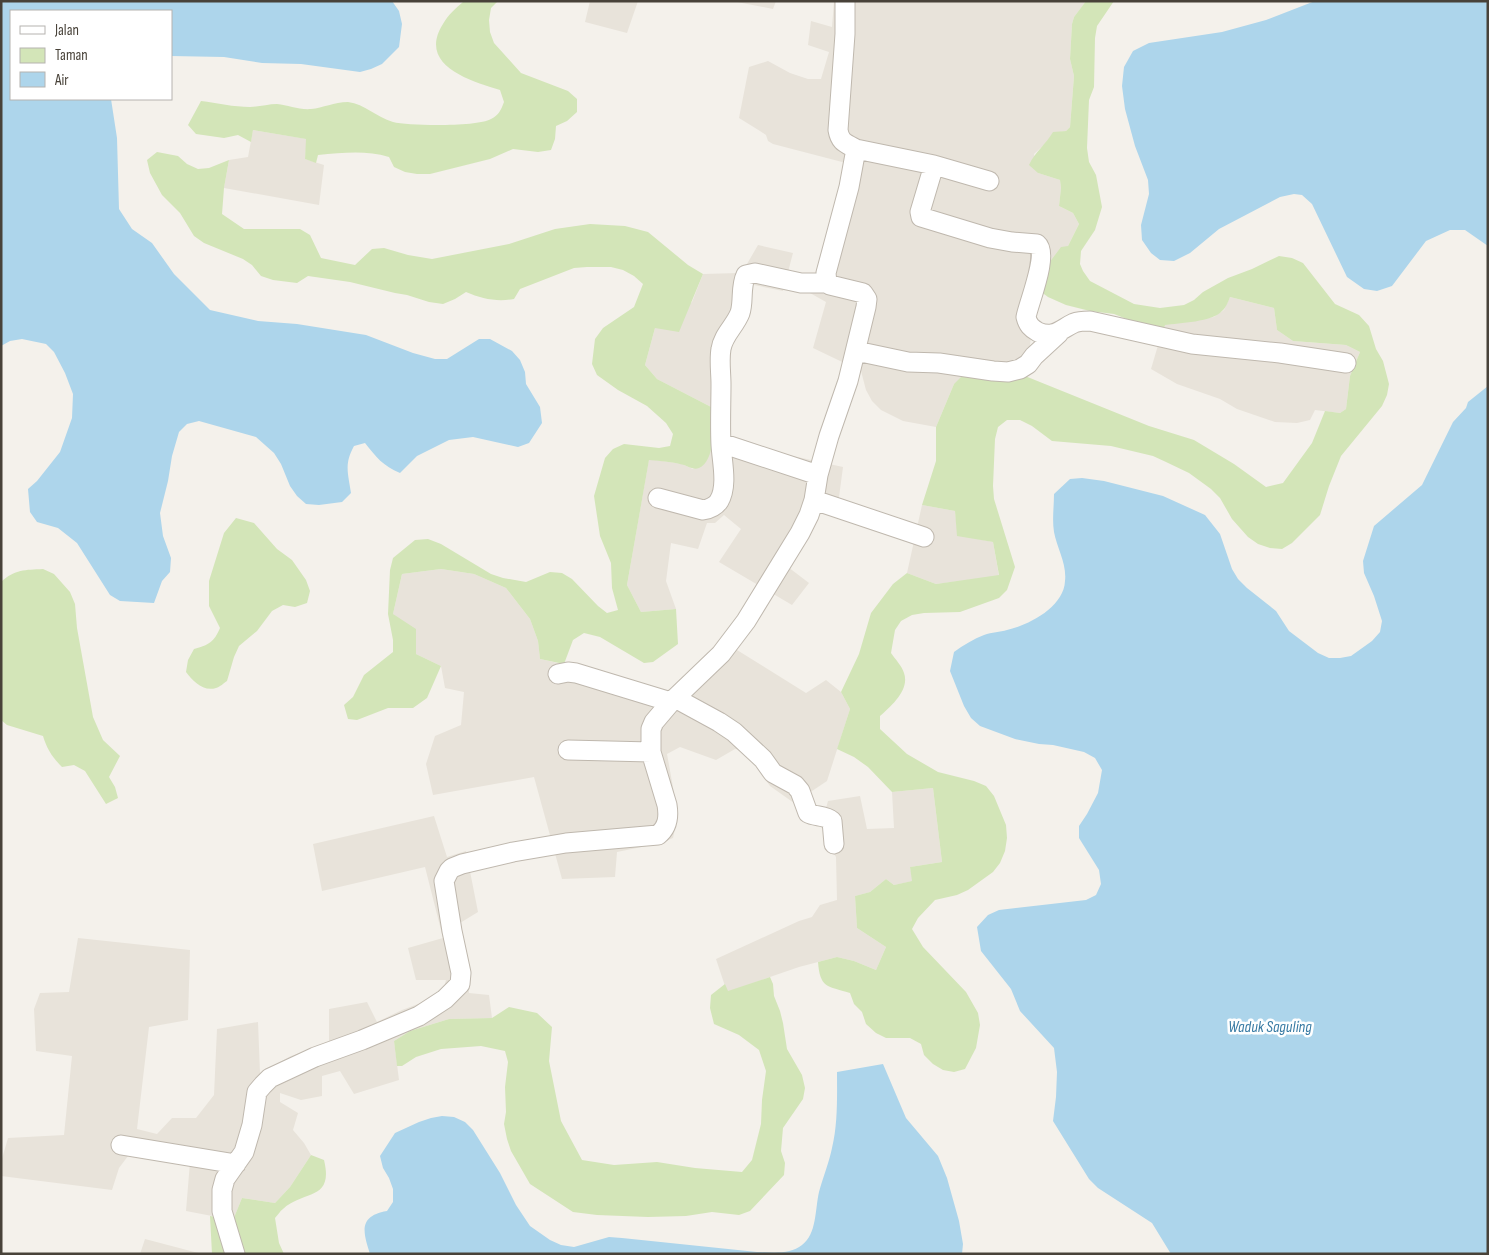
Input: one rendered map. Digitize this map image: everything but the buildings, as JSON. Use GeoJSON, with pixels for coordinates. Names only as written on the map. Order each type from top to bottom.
{"type":"FeatureCollection","features":[{"type":"Feature","properties":{"kind":"street"},"geometry":{"type":"LineString","coordinates":[[845,1],[839,137],[844,143],[856,149],[934,165],[989,180]]}},
{"type":"Feature","properties":{"kind":"street"},"geometry":{"type":"LineString","coordinates":[[827,283],[826,273],[849,187],[856,149]]}},
{"type":"Feature","properties":{"kind":"street"},"geometry":{"type":"LineString","coordinates":[[934,165],[920,212],[921,217],[990,238],[1037,244],[1040,246],[1041,262],[1026,317],[1028,324],[1040,332],[1052,335],[1059,333]]}},
{"type":"Feature","properties":{"kind":"street"},"geometry":{"type":"LineString","coordinates":[[235,1254],[222,1210],[222,1195],[225,1179],[244,1152],[252,1125],[257,1092],[270,1078],[315,1057],[419,1016],[445,999],[460,984],[461,973],[444,880],[452,868],[513,852],[566,843],[658,834],[663,831],[667,824],[668,813],[651,752],[651,729],[654,722],[673,700],[721,654],[746,622],[810,515],[818,475],[856,350],[866,306],[866,296],[827,283],[801,283],[755,273],[746,275],[743,280],[740,314],[726,334],[721,351],[723,488],[719,500],[710,509],[703,510],[658,498]]}},
{"type":"Feature","properties":{"kind":"street"},"geometry":{"type":"LineString","coordinates":[[856,350],[908,362],[938,363],[1008,372],[1020,369],[1028,364],[1039,350],[1076,322],[1090,321],[1192,344],[1280,353],[1346,363]]}},
{"type":"Feature","properties":{"kind":"street"},"geometry":{"type":"LineString","coordinates":[[721,443],[818,475]]}},
{"type":"Feature","properties":{"kind":"street"},"geometry":{"type":"LineString","coordinates":[[814,500],[924,537]]}},
{"type":"Feature","properties":{"kind":"street"},"geometry":{"type":"LineString","coordinates":[[558,674],[576,673],[673,700],[719,722],[734,732],[763,758],[773,773],[795,785],[800,790],[808,812],[812,815],[832,820],[834,844]]}},
{"type":"Feature","properties":{"kind":"street"},"geometry":{"type":"LineString","coordinates":[[568,750],[651,752]]}},
{"type":"Feature","properties":{"kind":"street"},"geometry":{"type":"LineString","coordinates":[[121,1145],[236,1164]]}},
{"type":"Feature","properties":{"kind":"shaded area"},"geometry":{"type":"Polygon","coordinates":[[[590,1],[638,1],[627,33],[585,22],[590,1]]]}},
{"type":"Feature","properties":{"kind":"shaded area"},"geometry":{"type":"Polygon","coordinates":[[[732,1],[776,1],[773,9],[732,1]]]}},
{"type":"Feature","properties":{"kind":"shaded area"},"geometry":{"type":"Polygon","coordinates":[[[834,1],[1086,1],[1074,17],[1072,24],[1070,59],[1074,76],[1070,127],[1066,131],[1053,133],[1047,142],[1034,154],[1038,173],[1060,180],[1059,206],[1073,213],[1079,224],[1068,246],[1046,267],[1033,318],[1025,376],[954,384],[936,427],[903,421],[881,410],[872,401],[866,390],[861,371],[813,348],[826,302],[810,293],[846,163],[773,144],[768,141],[766,135],[739,118],[749,67],[768,61],[790,73],[808,79],[821,79],[829,52],[808,45],[811,21],[832,27],[834,1]]]}},
{"type":"Feature","properties":{"kind":"shaded area"},"geometry":{"type":"Polygon","coordinates":[[[253,130],[307,139],[305,159],[324,165],[319,205],[224,188],[229,160],[248,157],[253,130]]]}},
{"type":"Feature","properties":{"kind":"shaded area"},"geometry":{"type":"Polygon","coordinates":[[[758,245],[793,253],[783,291],[749,284],[730,343],[715,409],[657,379],[645,365],[655,328],[692,302],[703,274],[738,273],[747,264],[758,245]]]}},
{"type":"Feature","properties":{"kind":"shaded area"},"geometry":{"type":"Polygon","coordinates":[[[1230,297],[1274,308],[1277,330],[1293,341],[1346,345],[1360,352],[1350,376],[1346,409],[1340,413],[1315,410],[1310,420],[1297,423],[1275,422],[1237,409],[1220,399],[1177,384],[1151,369],[1164,325],[1214,317],[1224,310],[1230,297]]]}},
{"type":"Feature","properties":{"kind":"shaded area"},"geometry":{"type":"Polygon","coordinates":[[[716,439],[843,467],[837,512],[821,509],[811,534],[788,567],[809,583],[792,605],[719,562],[741,529],[724,515],[715,523],[707,523],[698,549],[671,543],[666,581],[676,609],[641,612],[627,585],[649,459],[682,464],[693,469],[716,439]]]}},
{"type":"Feature","properties":{"kind":"shaded area"},"geometry":{"type":"Polygon","coordinates":[[[922,505],[955,511],[958,535],[993,542],[999,576],[936,584],[907,573],[922,505]]]}},
{"type":"Feature","properties":{"kind":"shaded area"},"geometry":{"type":"Polygon","coordinates":[[[441,569],[474,574],[506,588],[530,619],[538,641],[540,659],[590,670],[663,695],[679,687],[725,644],[806,693],[826,680],[841,692],[850,709],[827,781],[794,803],[770,786],[745,751],[735,749],[716,760],[680,747],[667,754],[678,815],[673,838],[661,843],[617,852],[615,877],[562,879],[534,777],[433,795],[426,764],[435,736],[461,725],[464,692],[445,688],[441,666],[416,654],[393,614],[402,574],[441,569]]]}},
{"type":"Feature","properties":{"kind":"shaded area"},"geometry":{"type":"Polygon","coordinates":[[[933,788],[942,862],[910,867],[913,881],[894,885],[886,879],[870,892],[855,896],[857,928],[886,947],[876,970],[854,961],[837,957],[799,967],[727,992],[716,959],[799,921],[812,917],[820,905],[837,900],[836,857],[826,841],[823,819],[828,801],[860,796],[867,829],[894,828],[892,792],[933,788]]]}},
{"type":"Feature","properties":{"kind":"shaded area"},"geometry":{"type":"Polygon","coordinates":[[[434,816],[447,857],[466,851],[478,912],[460,923],[468,972],[469,993],[489,995],[492,1018],[449,1019],[410,1031],[394,1041],[399,1080],[354,1094],[340,1071],[322,1076],[322,1096],[301,1100],[280,1093],[280,1102],[298,1113],[293,1130],[311,1155],[290,1187],[275,1203],[242,1198],[233,1220],[186,1211],[190,1162],[131,1152],[119,1168],[112,1190],[1,1176],[1,1162],[8,1138],[64,1135],[72,1056],[36,1051],[34,1009],[40,993],[69,992],[78,938],[190,950],[188,1020],[149,1027],[137,1129],[157,1134],[172,1118],[196,1118],[214,1095],[217,1029],[258,1022],[260,1073],[291,1056],[329,1044],[329,1009],[367,1002],[377,1022],[442,995],[446,980],[416,980],[408,948],[443,938],[425,867],[322,891],[313,844],[434,816]]]}},
{"type":"Feature","properties":{"kind":"shaded area"},"geometry":{"type":"Polygon","coordinates":[[[145,1239],[202,1254],[140,1254],[145,1239]]]}},
{"type":"Feature","properties":{"kind":"green space"},"geometry":{"type":"Polygon","coordinates":[[[464,1],[498,1],[491,8],[489,20],[490,32],[494,43],[521,73],[568,91],[577,99],[577,112],[567,121],[556,126],[555,139],[551,150],[538,152],[513,149],[490,159],[430,174],[417,174],[405,172],[394,167],[389,157],[371,153],[318,155],[316,163],[305,159],[306,139],[253,130],[251,142],[238,135],[224,138],[196,134],[188,125],[201,101],[244,107],[277,104],[307,109],[348,102],[360,105],[393,122],[413,124],[458,125],[483,122],[491,119],[496,116],[504,102],[500,90],[462,76],[442,61],[437,50],[437,38],[443,24],[464,1]]]}},
{"type":"Feature","properties":{"kind":"green space"},"geometry":{"type":"Polygon","coordinates":[[[1086,1],[1114,1],[1097,26],[1094,87],[1089,100],[1087,148],[1089,162],[1096,175],[1102,207],[1095,230],[1081,251],[1080,264],[1090,281],[1134,304],[1160,308],[1184,305],[1228,278],[1279,256],[1292,258],[1303,263],[1335,304],[1359,315],[1369,326],[1376,349],[1383,361],[1389,384],[1382,406],[1341,456],[1320,515],[1292,543],[1282,549],[1258,544],[1248,537],[1232,519],[1220,498],[1211,489],[1189,473],[1153,456],[1111,446],[1052,441],[1032,426],[1020,420],[1007,420],[998,427],[995,439],[994,499],[1015,567],[1007,590],[999,598],[960,612],[924,613],[912,615],[901,621],[895,630],[891,653],[903,670],[904,685],[898,697],[880,716],[880,729],[907,754],[938,772],[986,786],[994,796],[1006,825],[1005,851],[1000,863],[993,872],[968,890],[957,895],[935,900],[918,918],[912,929],[923,947],[966,992],[978,1013],[980,1025],[976,1048],[965,1069],[954,1072],[943,1070],[933,1064],[924,1055],[921,1044],[910,1038],[886,1038],[876,1033],[866,1024],[862,1012],[854,1004],[850,993],[826,985],[821,977],[818,962],[837,957],[854,961],[876,970],[886,947],[857,928],[855,896],[870,892],[886,879],[894,885],[912,881],[910,867],[942,862],[933,788],[892,792],[868,767],[854,757],[837,749],[850,709],[841,692],[859,654],[871,613],[893,584],[907,573],[936,584],[999,575],[993,542],[957,536],[955,511],[922,505],[936,461],[936,427],[954,384],[963,375],[1025,376],[1149,426],[1194,440],[1234,464],[1266,487],[1283,483],[1312,443],[1325,411],[1340,413],[1346,409],[1350,376],[1360,352],[1346,345],[1293,341],[1277,330],[1274,308],[1230,297],[1225,308],[1218,315],[1211,318],[1165,325],[1162,333],[1114,314],[1066,305],[1040,291],[1046,267],[1061,247],[1068,246],[1079,224],[1073,213],[1059,206],[1060,180],[1038,173],[1029,165],[1053,132],[1066,131],[1070,127],[1074,76],[1070,59],[1072,24],[1074,17],[1086,1]]]}},
{"type":"Feature","properties":{"kind":"green space"},"geometry":{"type":"Polygon","coordinates":[[[157,152],[178,156],[187,164],[198,169],[209,168],[229,160],[222,214],[244,229],[300,229],[310,235],[321,258],[355,265],[372,249],[384,248],[432,259],[509,244],[555,229],[590,224],[625,226],[648,232],[688,265],[703,274],[679,332],[655,328],[645,365],[657,379],[715,409],[711,451],[704,464],[697,469],[675,463],[649,460],[627,585],[641,612],[676,609],[678,644],[653,662],[644,663],[600,637],[584,633],[573,640],[564,664],[540,659],[538,641],[530,619],[506,588],[474,574],[441,569],[402,574],[393,614],[416,629],[416,654],[441,666],[427,698],[413,708],[388,708],[357,720],[348,719],[344,705],[353,697],[364,675],[393,652],[393,640],[388,614],[390,570],[393,558],[415,540],[428,539],[441,544],[491,574],[503,578],[526,582],[550,572],[562,573],[572,579],[607,613],[618,610],[612,588],[611,563],[600,536],[594,496],[605,458],[613,449],[624,444],[659,448],[670,446],[673,434],[666,423],[647,406],[618,390],[597,375],[592,364],[595,339],[603,328],[634,307],[643,284],[623,270],[611,267],[574,268],[520,289],[514,299],[490,299],[466,292],[443,304],[350,282],[308,276],[297,283],[273,280],[261,276],[252,265],[243,259],[204,243],[194,236],[180,213],[162,195],[150,173],[147,160],[157,152]]]}},
{"type":"Feature","properties":{"kind":"green space"},"geometry":{"type":"Polygon","coordinates":[[[236,518],[254,523],[277,549],[292,560],[306,580],[310,591],[307,603],[295,607],[283,605],[272,611],[257,631],[239,646],[227,681],[211,689],[195,682],[186,672],[188,660],[194,649],[210,642],[216,637],[220,628],[209,606],[209,581],[224,533],[236,518]]]}},
{"type":"Feature","properties":{"kind":"green space"},"geometry":{"type":"Polygon","coordinates":[[[43,569],[54,574],[70,592],[75,604],[77,628],[93,717],[103,740],[120,756],[109,777],[115,787],[118,798],[106,804],[85,771],[74,765],[62,767],[58,763],[50,753],[43,736],[7,725],[1,720],[1,582],[16,572],[43,569]]]}},
{"type":"Feature","properties":{"kind":"green space"},"geometry":{"type":"Polygon","coordinates":[[[770,977],[783,1023],[787,1049],[802,1075],[805,1088],[803,1099],[783,1128],[781,1151],[785,1163],[784,1175],[750,1211],[739,1215],[712,1212],[686,1216],[648,1217],[573,1212],[530,1184],[511,1151],[504,1124],[508,1062],[505,1051],[481,1046],[441,1049],[416,1057],[402,1066],[397,1066],[394,1041],[410,1031],[449,1019],[492,1018],[509,1007],[537,1013],[552,1027],[549,1061],[561,1121],[582,1160],[614,1165],[657,1162],[695,1168],[742,1172],[752,1160],[761,1124],[766,1071],[759,1050],[739,1035],[714,1024],[710,1008],[711,995],[725,984],[728,991],[770,977]]]}},
{"type":"Feature","properties":{"kind":"green space"},"geometry":{"type":"Polygon","coordinates":[[[311,1155],[324,1160],[325,1182],[321,1189],[291,1203],[275,1218],[279,1243],[284,1254],[212,1254],[210,1216],[233,1220],[242,1198],[275,1203],[290,1187],[311,1155]]]}},
{"type":"Feature","properties":{"kind":"water"},"geometry":{"type":"Polygon","coordinates":[[[1,1],[392,1],[399,11],[402,24],[399,47],[382,64],[360,72],[301,64],[262,63],[224,57],[172,56],[172,10],[10,10],[10,100],[111,100],[117,138],[119,209],[132,229],[152,243],[174,274],[210,310],[258,321],[297,324],[366,335],[413,353],[435,359],[447,359],[479,339],[490,339],[512,351],[520,360],[525,372],[526,384],[540,407],[542,423],[529,443],[518,447],[473,437],[449,440],[417,456],[400,473],[380,461],[365,443],[354,446],[348,464],[351,493],[342,502],[319,505],[306,504],[297,496],[274,453],[256,437],[199,421],[187,424],[179,432],[160,513],[163,536],[171,558],[170,572],[162,581],[154,603],[120,601],[110,595],[77,543],[58,528],[37,522],[30,512],[28,489],[37,481],[60,452],[72,418],[73,394],[65,373],[54,352],[46,344],[22,339],[10,341],[1,346],[1,1]]]}},
{"type":"Feature","properties":{"kind":"water"},"geometry":{"type":"Polygon","coordinates":[[[1315,1],[1488,1],[1488,246],[1465,230],[1450,230],[1426,241],[1392,286],[1377,291],[1364,289],[1347,277],[1312,204],[1302,195],[1294,194],[1280,197],[1219,229],[1190,253],[1174,261],[1160,260],[1151,253],[1142,240],[1141,225],[1149,194],[1148,180],[1135,146],[1125,109],[1122,86],[1124,67],[1133,51],[1149,43],[1222,32],[1266,20],[1315,1]]]}},
{"type":"Feature","properties":{"kind":"water","name":"Waduk Saguling"},"geometry":{"type":"Polygon","coordinates":[[[1488,386],[1488,1254],[1171,1254],[1152,1223],[1098,1188],[1089,1179],[1053,1121],[1057,1072],[1054,1048],[1020,1011],[1011,989],[981,951],[977,927],[988,915],[999,910],[1086,900],[1096,895],[1101,884],[1099,870],[1079,838],[1079,826],[1098,793],[1102,770],[1095,758],[1084,752],[1015,739],[980,726],[971,718],[964,706],[950,671],[954,652],[984,635],[1016,628],[1035,619],[1052,607],[1059,599],[1063,590],[1065,575],[1054,532],[1054,494],[1070,479],[1082,478],[1104,481],[1163,496],[1205,515],[1220,534],[1232,569],[1238,579],[1276,611],[1289,631],[1318,653],[1329,658],[1351,656],[1372,641],[1380,632],[1382,621],[1364,573],[1363,561],[1374,526],[1422,485],[1453,422],[1466,408],[1468,402],[1488,386]]]}},
{"type":"Feature","properties":{"kind":"water"},"geometry":{"type":"Polygon","coordinates":[[[883,1064],[906,1118],[938,1156],[947,1178],[959,1221],[963,1244],[962,1254],[370,1254],[365,1232],[367,1221],[378,1213],[387,1211],[393,1202],[393,1189],[383,1168],[380,1156],[395,1133],[419,1122],[442,1116],[454,1117],[465,1122],[473,1130],[530,1226],[561,1245],[574,1247],[609,1237],[757,1252],[792,1250],[807,1240],[815,1221],[819,1192],[834,1139],[837,1110],[837,1072],[883,1064]]]}}]}
